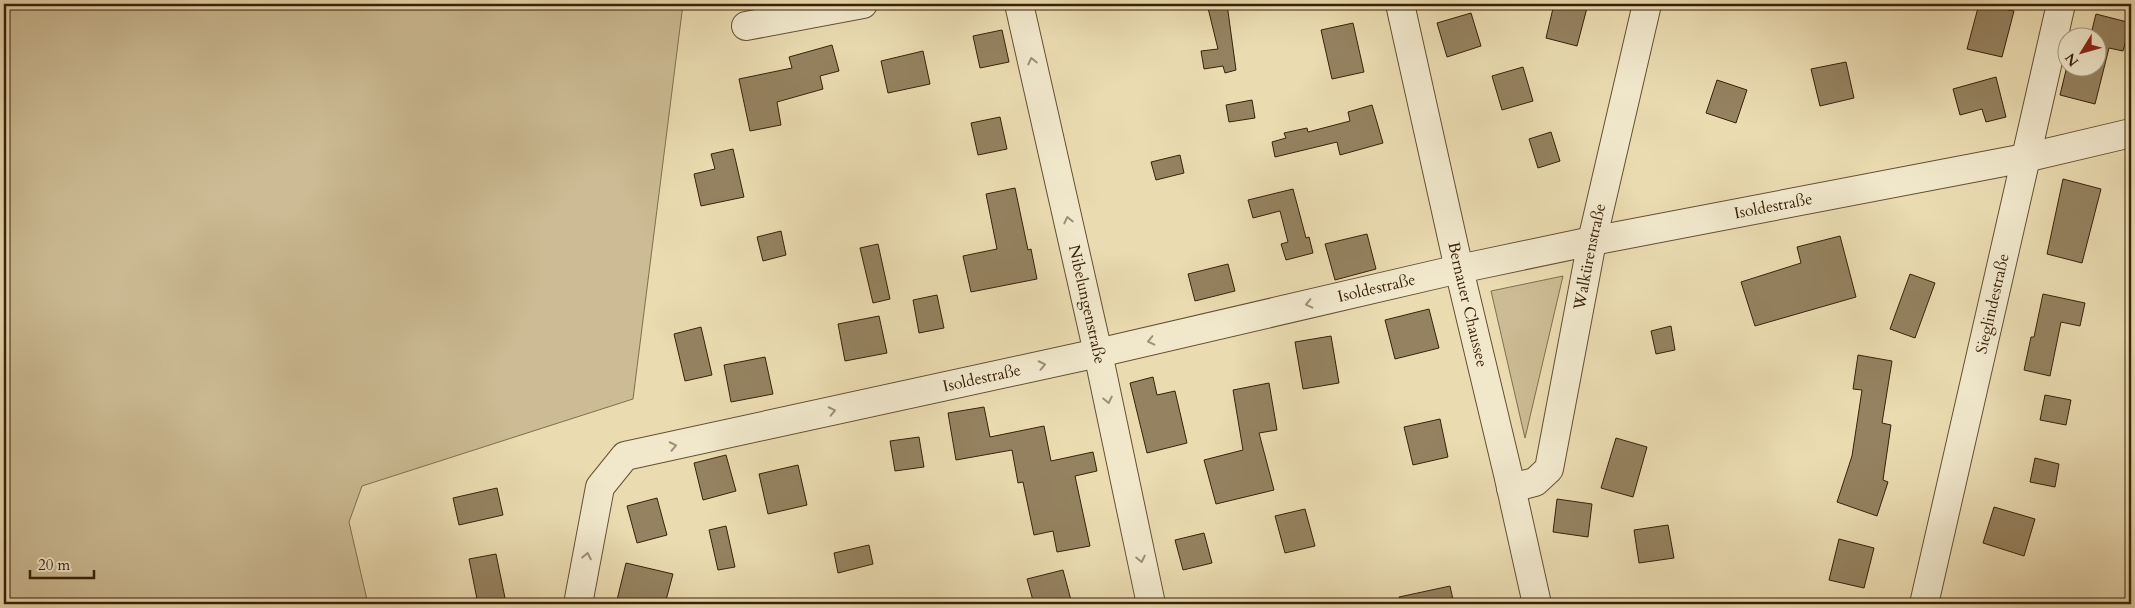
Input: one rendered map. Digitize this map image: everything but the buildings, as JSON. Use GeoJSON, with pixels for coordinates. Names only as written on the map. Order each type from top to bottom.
{"type":"FeatureCollection","features":[{"type":"Feature","properties":{"kind":"street"},"geometry":{"type":"LineString","coordinates":[[746,26],[863,4]]}},
{"type":"Feature","properties":{"kind":"street","name":"Nibelungenstraße"},"geometry":{"type":"LineString","coordinates":[[1020,4],[1098,353],[1151,604]]}},
{"type":"Feature","properties":{"kind":"street","name":"Bernauer Chaussee"},"geometry":{"type":"LineString","coordinates":[[1400,4],[1459,270],[1537,604]]}},
{"type":"Feature","properties":{"kind":"street","name":"Walkürenstraße"},"geometry":{"type":"LineString","coordinates":[[1511,488],[1536,482],[1550,469],[1592,241],[1647,4]]}},
{"type":"Feature","properties":{"kind":"street","name":"Sieglindestraße"},"geometry":{"type":"LineString","coordinates":[[1924,604],[2061,4]]}},
{"type":"Feature","properties":{"kind":"street","name":"Isoldestraße"},"geometry":{"type":"LineString","coordinates":[[578,604],[600,487],[625,456],[1098,353],[1592,241],[2025,158],[2131,133]]}},
{"type":"Feature","properties":{"kind":"shaded area"},"geometry":{"type":"Polygon","coordinates":[[[4,4],[683,4],[633,399],[362,486],[349,522],[368,604],[4,604],[4,4]]]}},
{"type":"Feature","properties":{"kind":"shaded area"},"geometry":{"type":"Polygon","coordinates":[[[1563,276],[1525,438],[1491,291],[1563,276]]]}}]}
